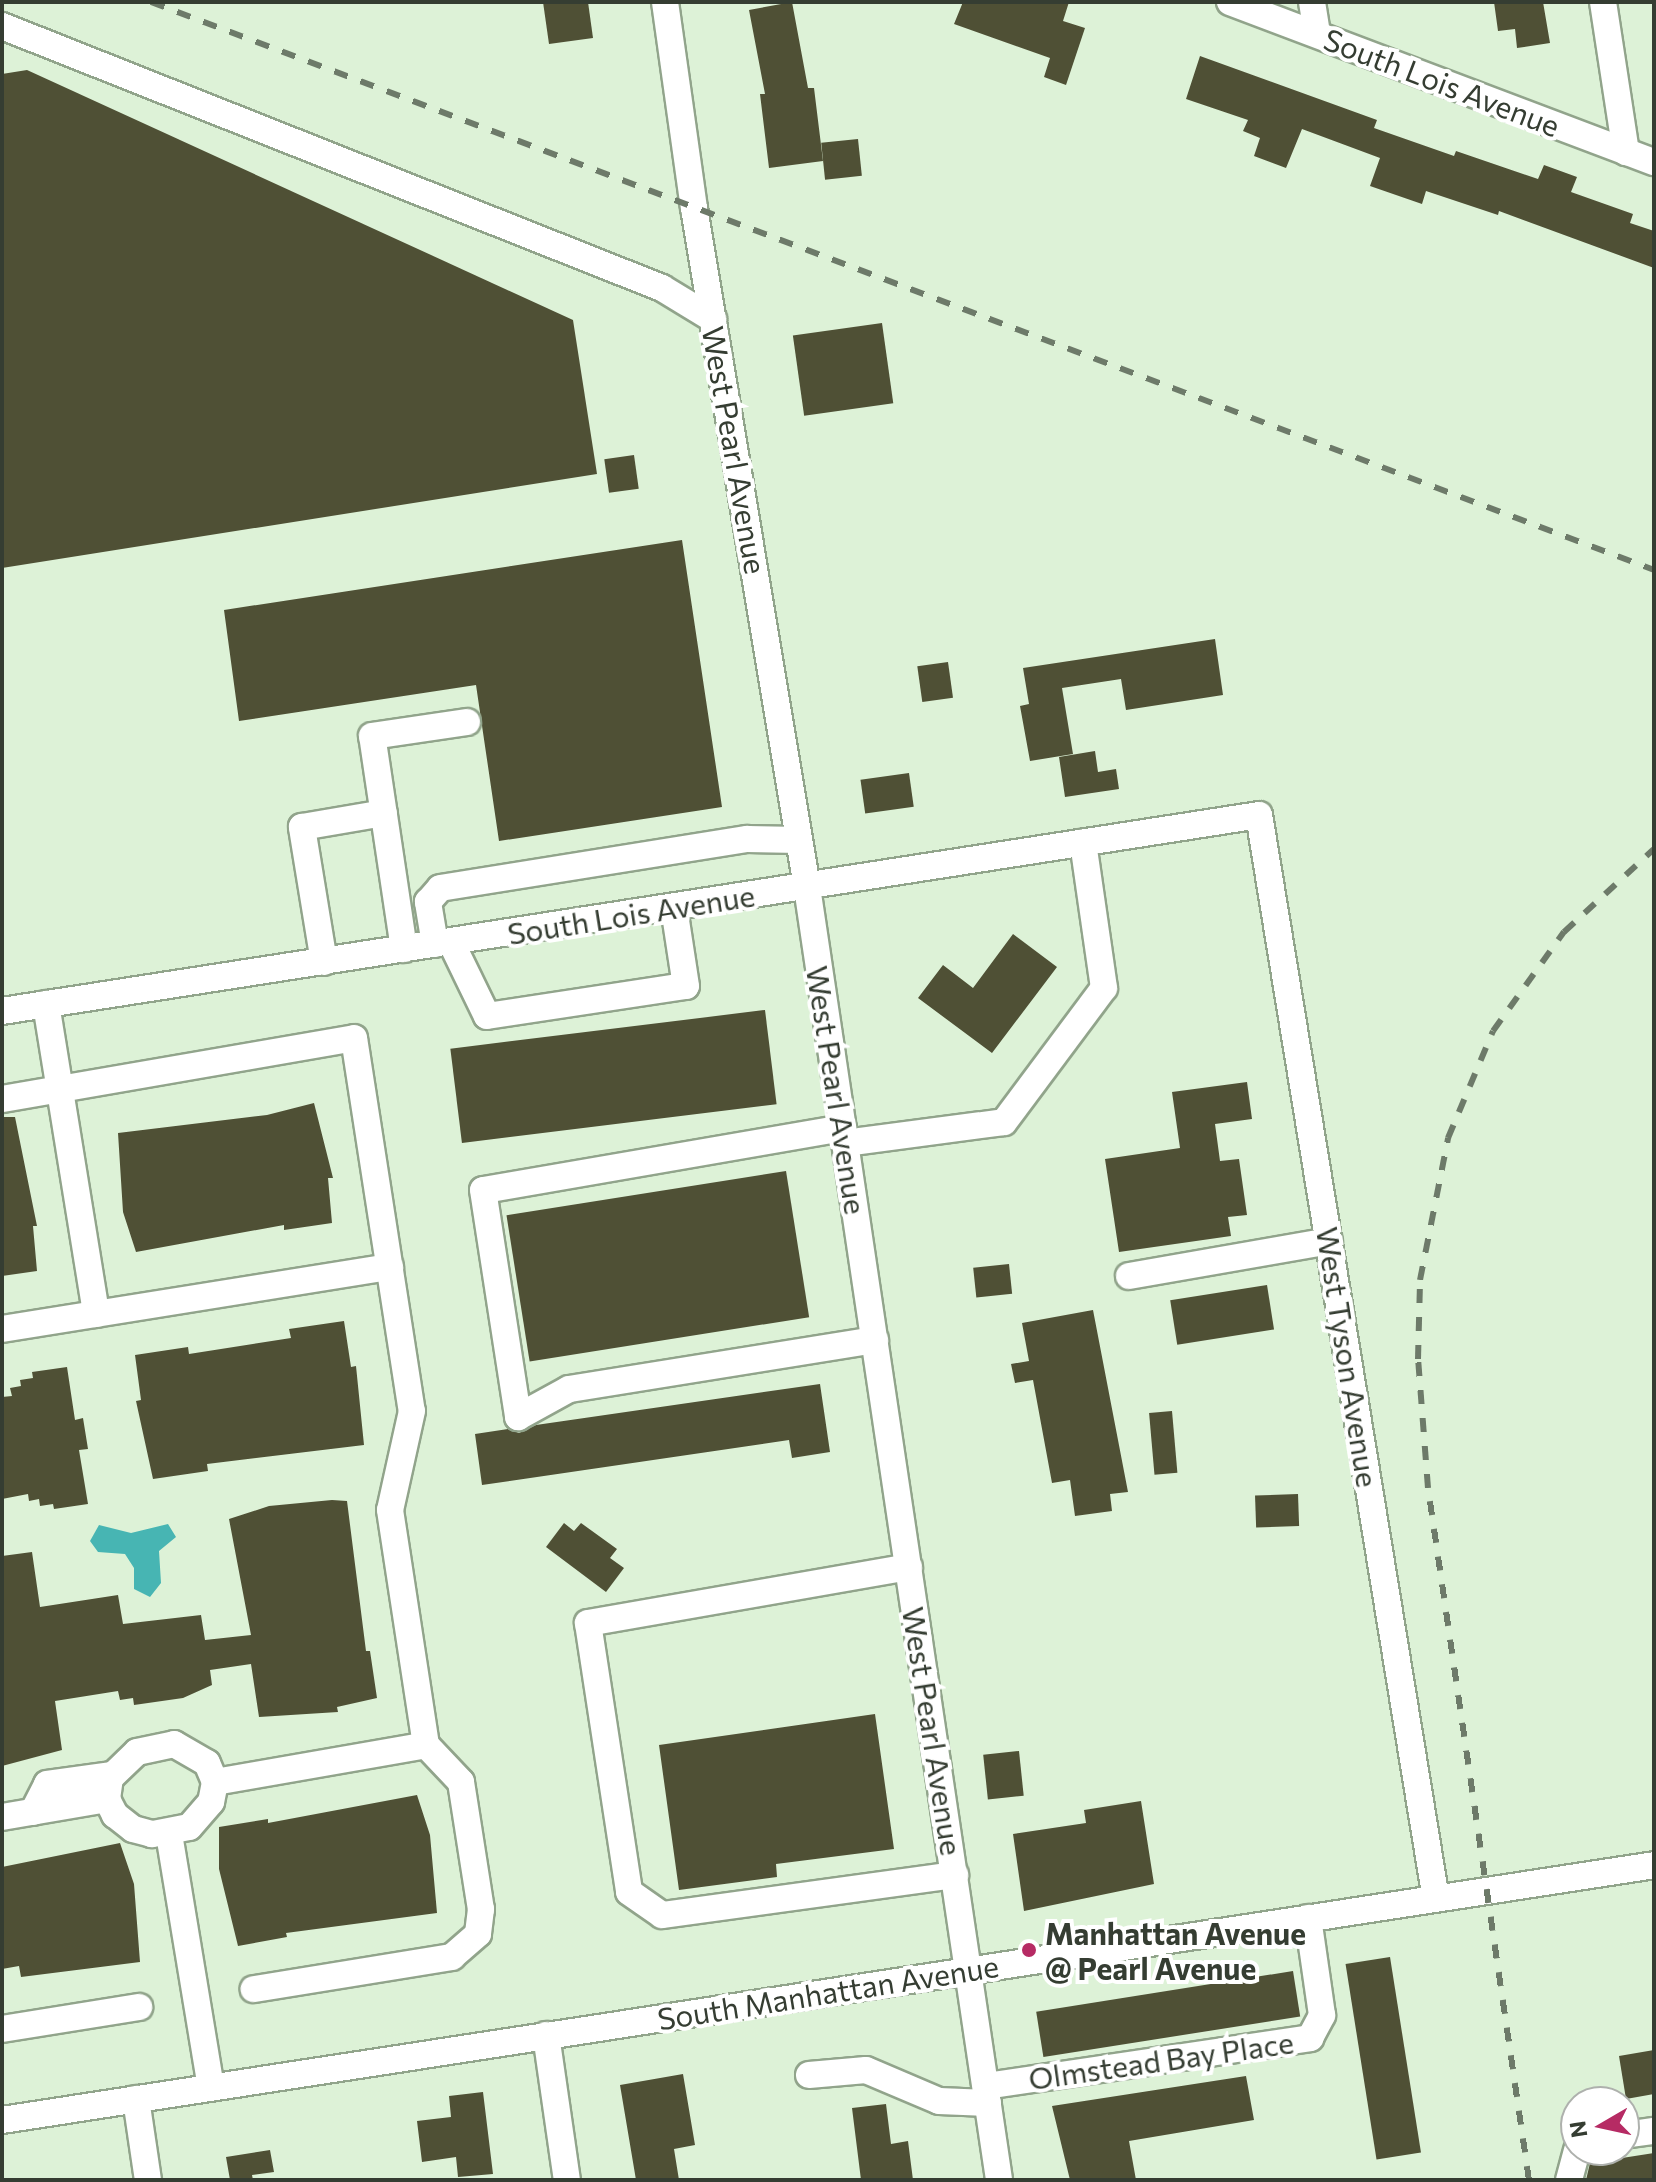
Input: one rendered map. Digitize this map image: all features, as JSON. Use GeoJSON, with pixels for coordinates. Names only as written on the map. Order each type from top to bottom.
{"type":"FeatureCollection","features":[{"type":"Feature","properties":{"kind":"street","name":"West Pearl Avenue"},"geometry":{"type":"LineString","coordinates":[[665,2],[713,319],[807,887],[999,2180]]}},
{"type":"Feature","properties":{"kind":"street","name":"South Lois Avenue"},"geometry":{"type":"LineString","coordinates":[[1230,2],[1654,162]]}},
{"type":"Feature","properties":{"kind":"street"},"geometry":{"type":"LineString","coordinates":[[1312,2],[1317,34]]}},
{"type":"Feature","properties":{"kind":"street"},"geometry":{"type":"LineString","coordinates":[[1603,2],[1626,152]]}},
{"type":"Feature","properties":{"kind":"street"},"geometry":{"type":"LineString","coordinates":[[2,26],[662,288],[713,319]]}},
{"type":"Feature","properties":{"kind":"street"},"geometry":{"type":"LineString","coordinates":[[404,949],[372,736],[467,722]]}},
{"type":"Feature","properties":{"kind":"street"},"geometry":{"type":"LineString","coordinates":[[324,962],[302,827],[384,813]]}},
{"type":"Feature","properties":{"kind":"street","name":"South Lois Avenue"},"geometry":{"type":"LineString","coordinates":[[2,1011],[1259,815]]}},
{"type":"Feature","properties":{"kind":"street","name":"West Tyson Avenue"},"geometry":{"type":"LineString","coordinates":[[1259,815],[1436,1899]]}},
{"type":"Feature","properties":{"kind":"street"},"geometry":{"type":"LineString","coordinates":[[674,908],[686,986],[487,1016],[443,943],[428,902],[440,888],[747,839],[799,840]]}},
{"type":"Feature","properties":{"kind":"street"},"geometry":{"type":"LineString","coordinates":[[875,1340],[569,1389],[518,1417],[483,1190],[844,1135],[1004,1122],[1104,988],[1083,843]]}},
{"type":"Feature","properties":{"kind":"street"},"geometry":{"type":"LineString","coordinates":[[46,1004],[96,1314]]}},
{"type":"Feature","properties":{"kind":"street"},"geometry":{"type":"LineString","coordinates":[[2,1099],[354,1038],[412,1411],[390,1510],[426,1745],[461,1782],[481,1909],[478,1934],[452,1957],[254,1989]]}},
{"type":"Feature","properties":{"kind":"street"},"geometry":{"type":"LineString","coordinates":[[1129,1276],[1329,1241]]}},
{"type":"Feature","properties":{"kind":"street"},"geometry":{"type":"LineString","coordinates":[[2,1329],[390,1267]]}},
{"type":"Feature","properties":{"kind":"street"},"geometry":{"type":"LineString","coordinates":[[909,1567],[588,1623],[592,1653],[629,1892],[662,1915],[955,1875]]}},
{"type":"Feature","properties":{"kind":"street"},"geometry":{"type":"LineString","coordinates":[[2,1817],[33,1812],[110,1787],[137,1752],[174,1744],[207,1763],[215,1782],[202,1818],[169,1834],[133,1829],[115,1815],[110,1787]]}},
{"type":"Feature","properties":{"kind":"street"},"geometry":{"type":"LineString","coordinates":[[215,1782],[426,1745]]}},
{"type":"Feature","properties":{"kind":"street"},"geometry":{"type":"LineString","coordinates":[[169,1834],[211,2088]]}},
{"type":"Feature","properties":{"kind":"street","name":"South Manhattan Avenue"},"geometry":{"type":"LineString","coordinates":[[2,2120],[1654,1865]]}},
{"type":"Feature","properties":{"kind":"street","name":"Olmstead Bay Place"},"geometry":{"type":"LineString","coordinates":[[809,2075],[866,2070],[939,2101],[1310,2038],[1322,2015],[1308,1918]]}},
{"type":"Feature","properties":{"kind":"street"},"geometry":{"type":"LineString","coordinates":[[2,2029],[139,2007]]}},
{"type":"Feature","properties":{"kind":"street"},"geometry":{"type":"LineString","coordinates":[[546,2035],[567,2180]]}},
{"type":"Feature","properties":{"kind":"street"},"geometry":{"type":"LineString","coordinates":[[136,2099],[148,2180]]}},
{"type":"Feature","properties":{"kind":"water"},"geometry":{"type":"Polygon","coordinates":[[[168,1524],[176,1537],[159,1551],[161,1583],[150,1597],[134,1589],[134,1568],[125,1554],[98,1552],[90,1541],[99,1525],[131,1533],[168,1524]]]}},
{"type":"Feature","properties":{"kind":"building"},"geometry":{"type":"Polygon","coordinates":[[[543,2],[588,2],[593,38],[549,44],[543,2]]]}},
{"type":"Feature","properties":{"kind":"building"},"geometry":{"type":"Polygon","coordinates":[[[792,2],[808,88],[814,88],[823,161],[769,168],[760,94],[765,94],[749,10],[792,2]]]}},
{"type":"Feature","properties":{"kind":"building"},"geometry":{"type":"Polygon","coordinates":[[[963,2],[1069,2],[1063,21],[1085,28],[1066,85],[1044,77],[1050,58],[954,24],[963,2]]]}},
{"type":"Feature","properties":{"kind":"building"},"geometry":{"type":"Polygon","coordinates":[[[1494,2],[1543,2],[1550,43],[1517,48],[1515,29],[1498,31],[1494,2]]]}},
{"type":"Feature","properties":{"kind":"building"},"geometry":{"type":"Polygon","coordinates":[[[1200,56],[1377,120],[1374,128],[1454,156],[1456,151],[1538,179],[1544,165],[1577,177],[1571,192],[1633,214],[1630,223],[1654,231],[1654,268],[1499,211],[1498,215],[1426,191],[1422,204],[1370,186],[1380,158],[1302,129],[1286,168],[1254,156],[1260,138],[1243,131],[1248,120],[1186,99],[1200,56]]]}},
{"type":"Feature","properties":{"kind":"building"},"geometry":{"type":"Polygon","coordinates":[[[27,70],[573,320],[597,474],[2,568],[2,74],[27,70]]]}},
{"type":"Feature","properties":{"kind":"building"},"geometry":{"type":"Polygon","coordinates":[[[858,139],[862,176],[825,180],[821,143],[858,139]]]}},
{"type":"Feature","properties":{"kind":"building"},"geometry":{"type":"Polygon","coordinates":[[[882,323],[893,403],[804,416],[793,336],[882,323]]]}},
{"type":"Feature","properties":{"kind":"building"},"geometry":{"type":"Polygon","coordinates":[[[634,455],[639,489],[609,493],[604,459],[634,455]]]}},
{"type":"Feature","properties":{"kind":"building"},"geometry":{"type":"Polygon","coordinates":[[[682,540],[722,807],[499,841],[476,685],[239,721],[224,610],[682,540]]]}},
{"type":"Feature","properties":{"kind":"building"},"geometry":{"type":"Polygon","coordinates":[[[1215,639],[1223,695],[1126,710],[1121,679],[1062,688],[1073,754],[1030,761],[1020,706],[1029,704],[1023,668],[1215,639]]]}},
{"type":"Feature","properties":{"kind":"building"},"geometry":{"type":"Polygon","coordinates":[[[948,662],[953,698],[922,702],[917,666],[948,662]]]}},
{"type":"Feature","properties":{"kind":"building"},"geometry":{"type":"Polygon","coordinates":[[[1095,751],[1098,772],[1116,769],[1119,789],[1065,797],[1059,757],[1095,751]]]}},
{"type":"Feature","properties":{"kind":"building"},"geometry":{"type":"Polygon","coordinates":[[[909,773],[914,807],[865,813],[860,780],[909,773]]]}},
{"type":"Feature","properties":{"kind":"building"},"geometry":{"type":"Polygon","coordinates":[[[1013,934],[1057,967],[992,1053],[918,998],[943,965],[973,988],[1013,934]]]}},
{"type":"Feature","properties":{"kind":"building"},"geometry":{"type":"Polygon","coordinates":[[[765,1010],[777,1104],[462,1143],[450,1049],[765,1010]]]}},
{"type":"Feature","properties":{"kind":"building"},"geometry":{"type":"Polygon","coordinates":[[[1247,1082],[1252,1119],[1215,1124],[1220,1161],[1239,1159],[1247,1215],[1228,1217],[1231,1236],[1119,1252],[1105,1159],[1180,1148],[1172,1092],[1247,1082]]]}},
{"type":"Feature","properties":{"kind":"building"},"geometry":{"type":"Polygon","coordinates":[[[314,1103],[333,1178],[328,1178],[332,1223],[284,1230],[284,1225],[136,1252],[123,1212],[118,1133],[267,1115],[314,1103]]]}},
{"type":"Feature","properties":{"kind":"building"},"geometry":{"type":"Polygon","coordinates":[[[2,1117],[15,1117],[37,1226],[33,1226],[37,1271],[2,1276],[2,1117]]]}},
{"type":"Feature","properties":{"kind":"building"},"geometry":{"type":"Polygon","coordinates":[[[786,1171],[809,1317],[530,1361],[506,1215],[786,1171]]]}},
{"type":"Feature","properties":{"kind":"building"},"geometry":{"type":"Polygon","coordinates":[[[1009,1264],[1012,1294],[976,1298],[973,1268],[1009,1264]]]}},
{"type":"Feature","properties":{"kind":"building"},"geometry":{"type":"Polygon","coordinates":[[[1267,1285],[1274,1329],[1177,1345],[1170,1300],[1267,1285]]]}},
{"type":"Feature","properties":{"kind":"building"},"geometry":{"type":"Polygon","coordinates":[[[1093,1310],[1128,1492],[1110,1494],[1112,1511],[1075,1516],[1070,1480],[1052,1483],[1033,1380],[1015,1383],[1011,1364],[1029,1361],[1022,1323],[1093,1310]]]}},
{"type":"Feature","properties":{"kind":"building"},"geometry":{"type":"Polygon","coordinates":[[[344,1321],[351,1367],[356,1366],[364,1445],[207,1464],[208,1471],[153,1479],[136,1401],[141,1400],[135,1355],[188,1347],[189,1354],[291,1338],[289,1329],[344,1321]]]}},
{"type":"Feature","properties":{"kind":"building"},"geometry":{"type":"Polygon","coordinates":[[[67,1367],[75,1420],[83,1418],[88,1449],[79,1450],[88,1504],[54,1509],[53,1504],[40,1506],[39,1499],[29,1501],[28,1494],[2,1499],[2,1397],[12,1396],[10,1388],[21,1386],[20,1380],[33,1378],[32,1372],[67,1367]]]}},
{"type":"Feature","properties":{"kind":"building"},"geometry":{"type":"Polygon","coordinates":[[[820,1384],[830,1452],[792,1458],[789,1440],[482,1485],[475,1434],[508,1429],[519,1433],[536,1425],[820,1384]]]}},
{"type":"Feature","properties":{"kind":"building"},"geometry":{"type":"Polygon","coordinates":[[[1172,1411],[1177,1473],[1154,1475],[1149,1413],[1172,1411]]]}},
{"type":"Feature","properties":{"kind":"building"},"geometry":{"type":"Polygon","coordinates":[[[1298,1494],[1299,1526],[1256,1527],[1255,1496],[1298,1494]]]}},
{"type":"Feature","properties":{"kind":"building"},"geometry":{"type":"Polygon","coordinates":[[[347,1501],[366,1651],[370,1651],[377,1698],[337,1707],[338,1712],[259,1717],[251,1664],[210,1670],[212,1685],[183,1698],[134,1705],[133,1698],[120,1700],[118,1691],[55,1701],[62,1750],[2,1766],[2,1556],[32,1552],[40,1607],[118,1595],[123,1624],[201,1615],[205,1640],[251,1635],[229,1519],[269,1506],[347,1501]]]}},
{"type":"Feature","properties":{"kind":"building"},"geometry":{"type":"Polygon","coordinates":[[[564,1523],[574,1531],[581,1523],[617,1549],[610,1558],[624,1568],[606,1592],[546,1547],[564,1523]]]}},
{"type":"Feature","properties":{"kind":"building"},"geometry":{"type":"Polygon","coordinates":[[[875,1714],[894,1849],[776,1864],[777,1877],[679,1890],[659,1745],[875,1714]]]}},
{"type":"Feature","properties":{"kind":"building"},"geometry":{"type":"Polygon","coordinates":[[[1019,1751],[1024,1796],[988,1800],[983,1755],[1019,1751]]]}},
{"type":"Feature","properties":{"kind":"building"},"geometry":{"type":"Polygon","coordinates":[[[417,1795],[430,1835],[437,1913],[286,1933],[287,1937],[238,1946],[219,1869],[219,1827],[268,1819],[268,1823],[417,1795]]]}},
{"type":"Feature","properties":{"kind":"building"},"geometry":{"type":"Polygon","coordinates":[[[1141,1801],[1154,1884],[1024,1911],[1013,1834],[1086,1823],[1084,1810],[1141,1801]]]}},
{"type":"Feature","properties":{"kind":"building"},"geometry":{"type":"Polygon","coordinates":[[[120,1843],[134,1884],[140,1962],[21,1977],[19,1966],[2,1969],[2,1867],[120,1843]]]}},
{"type":"Feature","properties":{"kind":"building"},"geometry":{"type":"Polygon","coordinates":[[[1390,1957],[1421,2153],[1377,2160],[1346,1964],[1390,1957]]]}},
{"type":"Feature","properties":{"kind":"building"},"geometry":{"type":"Polygon","coordinates":[[[1293,1971],[1300,2016],[1043,2057],[1036,2012],[1293,1971]]]}},
{"type":"Feature","properties":{"kind":"building"},"geometry":{"type":"Polygon","coordinates":[[[1654,2050],[1654,2094],[1640,2096],[1640,2086],[1624,2086],[1619,2056],[1654,2050]]]}},
{"type":"Feature","properties":{"kind":"building"},"geometry":{"type":"Polygon","coordinates":[[[683,2074],[695,2145],[674,2149],[679,2180],[636,2180],[620,2085],[683,2074]]]}},
{"type":"Feature","properties":{"kind":"building"},"geometry":{"type":"Polygon","coordinates":[[[1246,2076],[1254,2120],[1129,2141],[1136,2180],[1070,2180],[1052,2106],[1246,2076]]]}},
{"type":"Feature","properties":{"kind":"building"},"geometry":{"type":"Polygon","coordinates":[[[483,2092],[493,2174],[458,2177],[456,2157],[422,2162],[417,2121],[451,2117],[449,2096],[483,2092]]]}},
{"type":"Feature","properties":{"kind":"building"},"geometry":{"type":"Polygon","coordinates":[[[886,2104],[891,2144],[908,2141],[913,2180],[861,2180],[852,2108],[886,2104]]]}},
{"type":"Feature","properties":{"kind":"building"},"geometry":{"type":"Polygon","coordinates":[[[270,2150],[274,2172],[252,2175],[253,2180],[230,2180],[226,2157],[270,2150]]]}},
{"type":"Feature","properties":{"kind":"building"},"geometry":{"type":"Polygon","coordinates":[[[1654,2153],[1654,2180],[1586,2180],[1589,2166],[1640,2166],[1640,2155],[1654,2153]]]}},
{"type":"Feature","properties":{"kind":"railway"},"geometry":{"type":"LineString","coordinates":[[151,2],[1654,570]]}},
{"type":"Feature","properties":{"kind":"railway"},"geometry":{"type":"LineString","coordinates":[[1529,2180],[1428,1488],[1418,1359],[1420,1280],[1448,1138],[1493,1031],[1564,932],[1654,849]]}},
{"type":"Feature","properties":{"kind":"place","name":"Manhattan Avenue @ Pearl Avenue"},"geometry":{"type":"Point","coordinates":[1029,1950]}}]}
